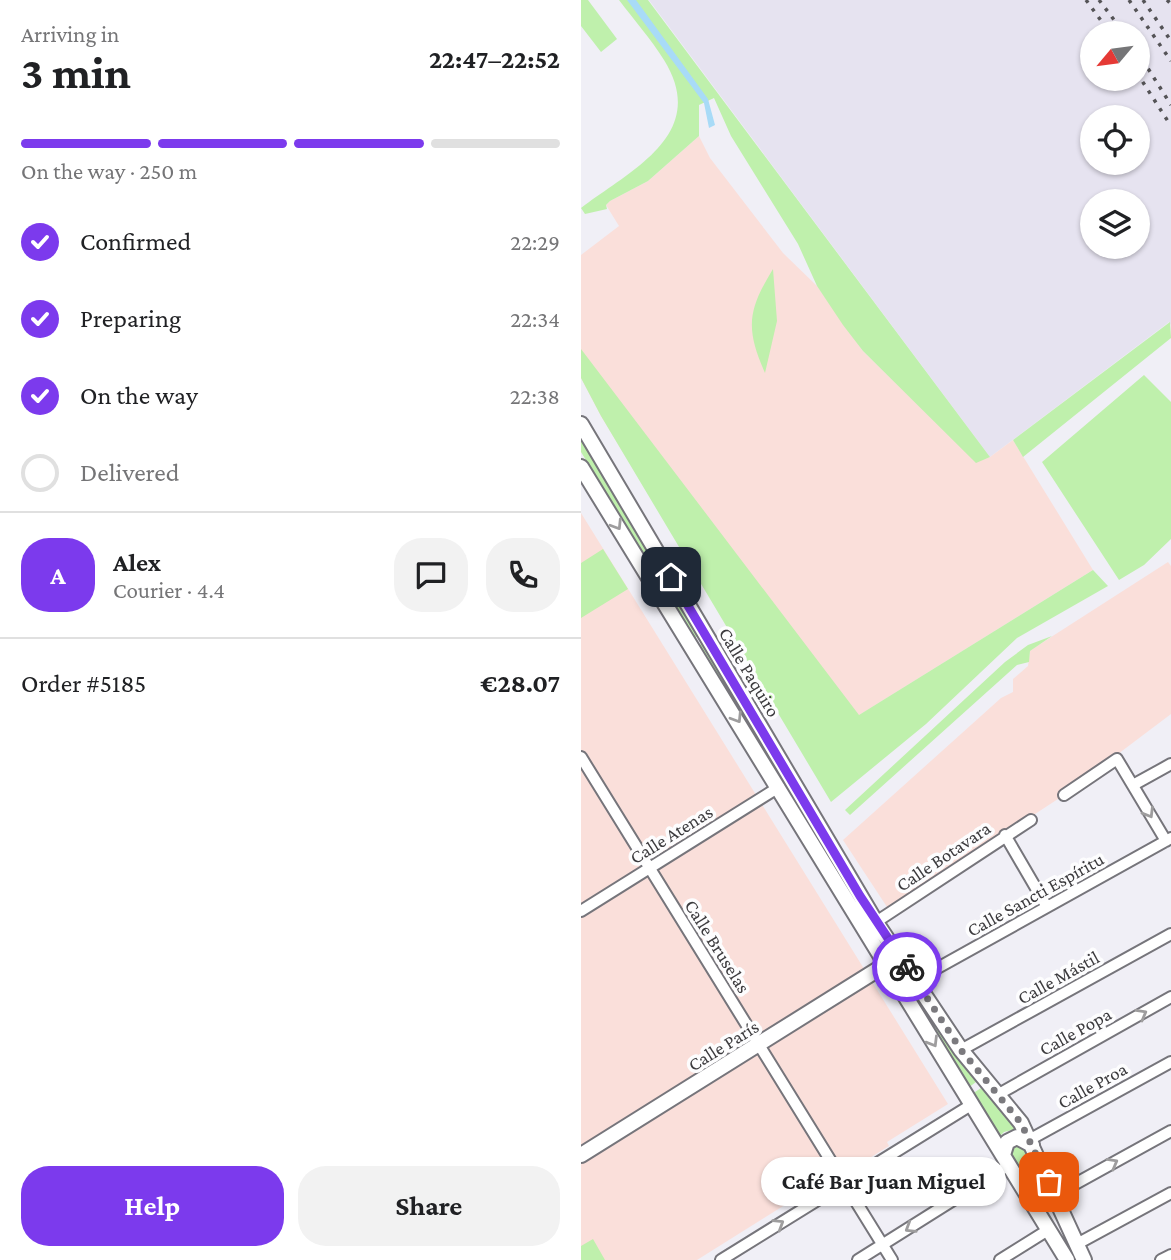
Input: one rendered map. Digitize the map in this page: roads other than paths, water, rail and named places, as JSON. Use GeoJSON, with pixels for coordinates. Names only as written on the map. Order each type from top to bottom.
{"type":"FeatureCollection","features":[{"type":"Feature","properties":{"kind":"main road","name":"Calle Paquiro"},"geometry":{"type":"LineString","coordinates":[[581,424],[876,922],[961,1050],[1021,1123],[1084,1260]]}},
{"type":"Feature","properties":{"kind":"main road","name":"Calle Paquiro"},"geometry":{"type":"LineString","coordinates":[[581,467],[1067,1260]]}},
{"type":"Feature","properties":{"kind":"main road"},"geometry":{"type":"LineString","coordinates":[[887,938],[884,965],[915,978]]}},
{"type":"Feature","properties":{"kind":"main road","name":"Calle París"},"geometry":{"type":"LineString","coordinates":[[581,1155],[884,965]]}},
{"type":"Feature","properties":{"kind":"main road"},"geometry":{"type":"LineString","coordinates":[[1006,1160],[1007,1142],[1017,1137],[1031,1142]]}},
{"type":"Feature","properties":{"kind":"main road"},"geometry":{"type":"LineString","coordinates":[[1027,1195],[1038,1199],[1052,1189]]}},
{"type":"Feature","properties":{"kind":"street","name":"Calle Bruselas"},"geometry":{"type":"LineString","coordinates":[[581,757],[892,1260]]}},
{"type":"Feature","properties":{"kind":"street"},"geometry":{"type":"LineString","coordinates":[[1064,796],[1117,759],[1169,840]]}},
{"type":"Feature","properties":{"kind":"street"},"geometry":{"type":"LineString","coordinates":[[1133,785],[1171,764]]}},
{"type":"Feature","properties":{"kind":"street","name":"Calle Atenas"},"geometry":{"type":"LineString","coordinates":[[581,911],[779,788]]}},
{"type":"Feature","properties":{"kind":"street","name":"Calle Botavara"},"geometry":{"type":"LineString","coordinates":[[876,922],[1031,820]]}},
{"type":"Feature","properties":{"kind":"street"},"geometry":{"type":"LineString","coordinates":[[1006,835],[1047,907]]}},
{"type":"Feature","properties":{"kind":"street","name":"Calle Sancti Espíritu"},"geometry":{"type":"LineString","coordinates":[[915,978],[1169,840]]}},
{"type":"Feature","properties":{"kind":"street","name":"Calle Mástil"},"geometry":{"type":"LineString","coordinates":[[961,1050],[1171,934]]}},
{"type":"Feature","properties":{"kind":"street","name":"Calle Popa"},"geometry":{"type":"LineString","coordinates":[[997,1095],[1171,997]]}},
{"type":"Feature","properties":{"kind":"street","name":"Calle Proa"},"geometry":{"type":"LineString","coordinates":[[1031,1142],[1171,1062]]}},
{"type":"Feature","properties":{"kind":"street"},"geometry":{"type":"LineString","coordinates":[[721,1260],[971,1105]]}},
{"type":"Feature","properties":{"kind":"street"},"geometry":{"type":"LineString","coordinates":[[1052,1189],[1171,1131]]}},
{"type":"Feature","properties":{"kind":"street"},"geometry":{"type":"LineString","coordinates":[[858,1260],[1006,1160]]}},
{"type":"Feature","properties":{"kind":"street"},"geometry":{"type":"LineString","coordinates":[[1077,1244],[1171,1192]]}},
{"type":"Feature","properties":{"kind":"street"},"geometry":{"type":"LineString","coordinates":[[1000,1260],[1048,1230]]}},
{"type":"Feature","properties":{"kind":"street"},"geometry":{"type":"LineString","coordinates":[[1161,1260],[1171,1255]]}},
{"type":"Feature","properties":{"kind":"water"},"geometry":{"type":"Polygon","coordinates":[[[627,0],[636,0],[708,99],[715,125],[709,128],[704,103],[627,0]]]}},
{"type":"Feature","properties":{"kind":"railway"},"geometry":{"type":"LineString","coordinates":[[1086,0],[1101,21]]}},
{"type":"Feature","properties":{"kind":"railway"},"geometry":{"type":"LineString","coordinates":[[1099,0],[1115,21]]}},
{"type":"Feature","properties":{"kind":"railway"},"geometry":{"type":"LineString","coordinates":[[1129,0],[1171,61]]}},
{"type":"Feature","properties":{"kind":"railway"},"geometry":{"type":"LineString","coordinates":[[1143,0],[1171,41]]}},
{"type":"Feature","properties":{"kind":"railway"},"geometry":{"type":"LineString","coordinates":[[1167,0],[1171,4]]}},
{"type":"Feature","properties":{"kind":"railway"},"geometry":{"type":"LineString","coordinates":[[1150,72],[1171,105]]}},
{"type":"Feature","properties":{"kind":"railway"},"geometry":{"type":"LineString","coordinates":[[1149,91],[1171,126]]}},
{"type":"Feature","properties":{"kind":"place","name":"Café Bar Juan Miguel"},"geometry":{"type":"Point","coordinates":[1049,1182]}}]}
